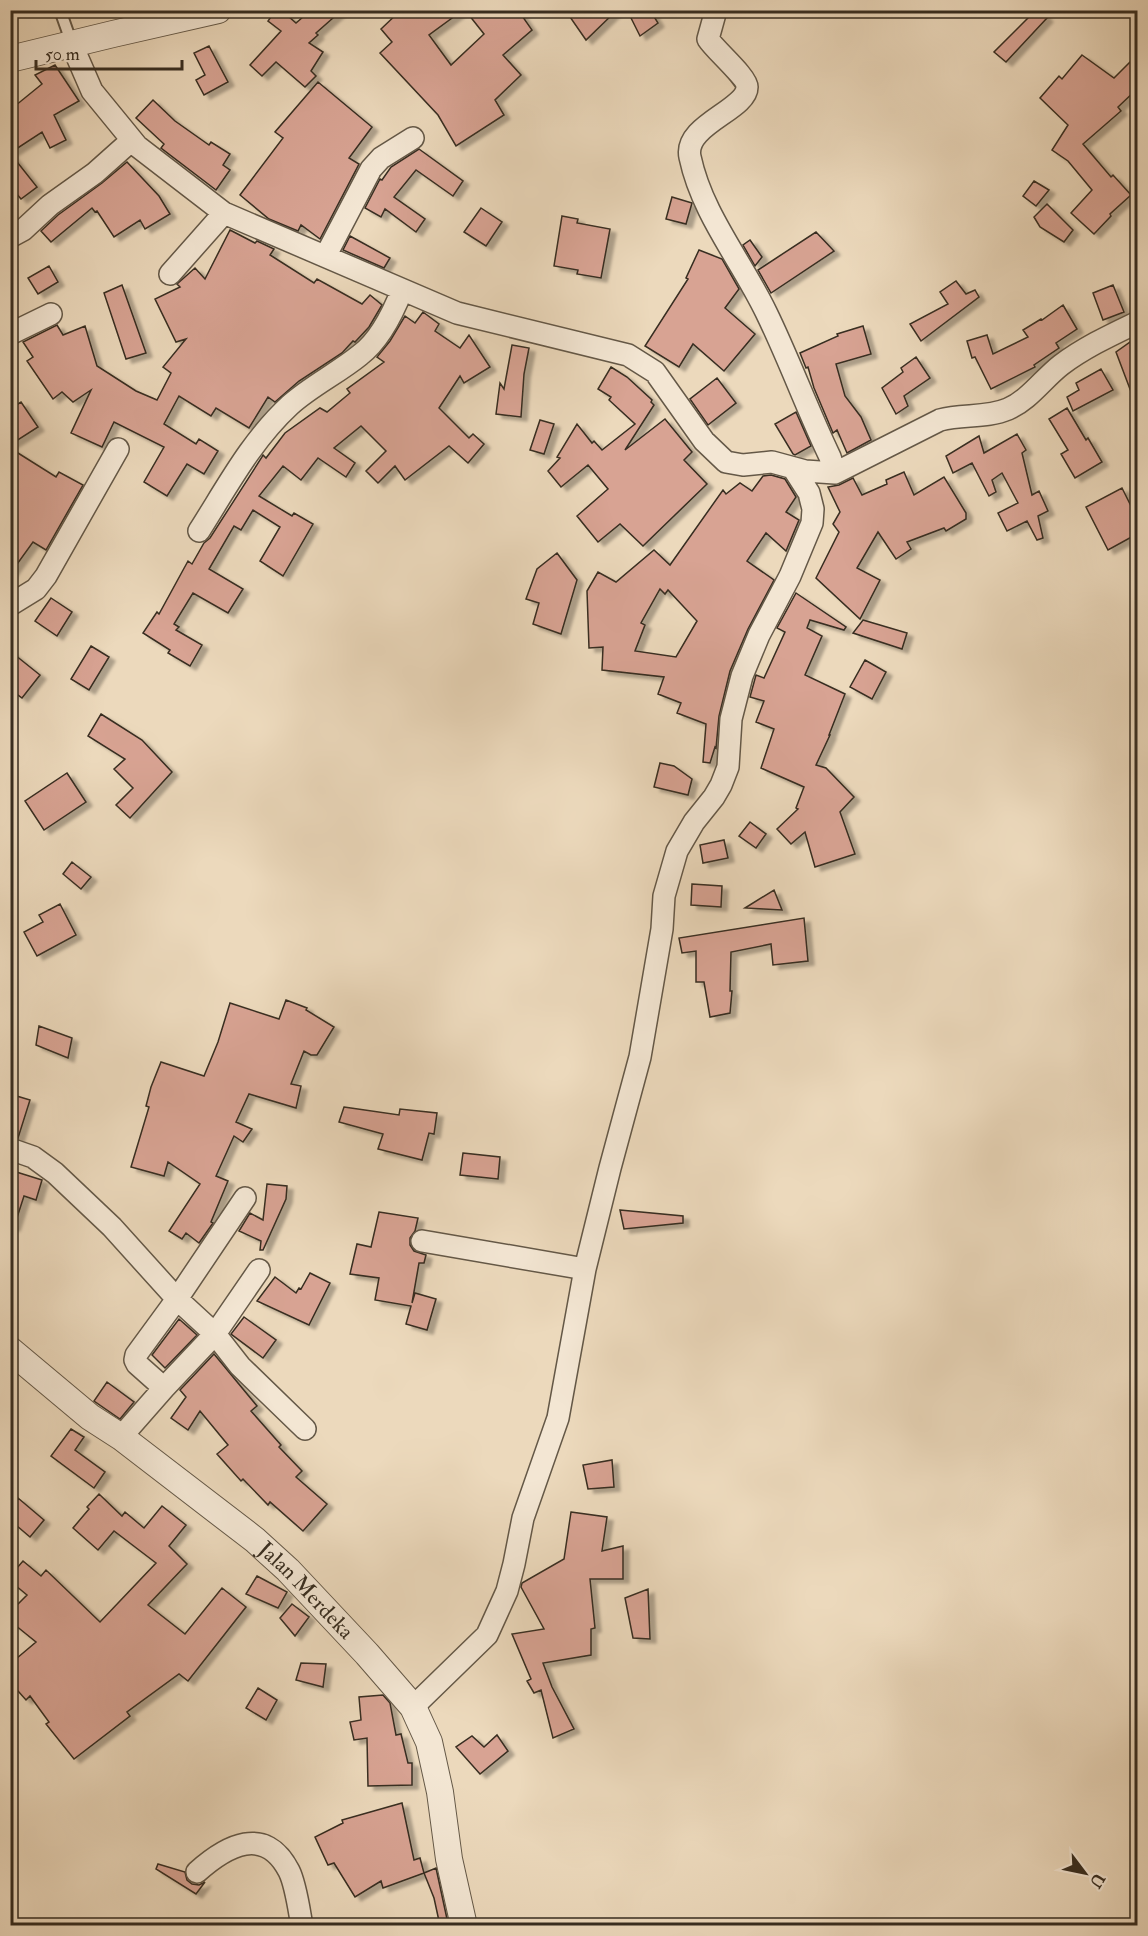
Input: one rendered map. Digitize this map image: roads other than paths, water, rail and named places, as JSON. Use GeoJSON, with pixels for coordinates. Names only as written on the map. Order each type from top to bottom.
{"type":"FeatureCollection","features":[{"type":"Feature","properties":{"kind":"street"},"geometry":{"type":"LineString","coordinates":[[10,59],[218,10]]}},
{"type":"Feature","properties":{"kind":"street"},"geometry":{"type":"LineString","coordinates":[[716,10],[708,39],[714,49],[739,72],[747,88],[740,101],[715,118],[699,133],[691,145],[689,156],[717,228],[765,310],[835,473]]}},
{"type":"Feature","properties":{"kind":"street"},"geometry":{"type":"LineString","coordinates":[[72,45],[92,91],[132,140],[224,213],[457,313],[628,355],[655,372],[704,441],[726,462],[743,465],[772,462],[805,471],[835,473],[940,420],[953,416],[985,414],[1008,409],[1030,395],[1047,377],[1077,354],[1137,322]]}},
{"type":"Feature","properties":{"kind":"street"},"geometry":{"type":"LineString","coordinates":[[326,255],[371,169],[381,158],[413,138]]}},
{"type":"Feature","properties":{"kind":"street"},"geometry":{"type":"LineString","coordinates":[[10,237],[23,230],[50,205],[95,173],[132,140]]}},
{"type":"Feature","properties":{"kind":"street"},"geometry":{"type":"LineString","coordinates":[[170,274],[224,213]]}},
{"type":"Feature","properties":{"kind":"street"},"geometry":{"type":"LineString","coordinates":[[199,531],[254,443],[290,405],[367,349],[383,329],[402,290]]}},
{"type":"Feature","properties":{"kind":"street"},"geometry":{"type":"LineString","coordinates":[[10,334],[51,314]]}},
{"type":"Feature","properties":{"kind":"street"},"geometry":{"type":"LineString","coordinates":[[10,605],[36,589],[46,576],[118,449]]}},
{"type":"Feature","properties":{"kind":"street"},"geometry":{"type":"LineString","coordinates":[[413,1707],[487,1635],[507,1591],[523,1518],[558,1418],[585,1269],[640,1056],[662,929],[664,896],[677,851],[694,822],[721,785],[728,767],[731,719],[742,676],[759,634],[790,576],[812,523],[813,509],[809,493],[793,468]]}},
{"type":"Feature","properties":{"kind":"street"},"geometry":{"type":"LineString","coordinates":[[10,1149],[33,1157],[56,1173],[112,1227],[177,1299],[215,1334],[240,1366],[305,1429]]}},
{"type":"Feature","properties":{"kind":"street"},"geometry":{"type":"LineString","coordinates":[[164,1388],[135,1360],[137,1351],[177,1299],[245,1198]]}},
{"type":"Feature","properties":{"kind":"street"},"geometry":{"type":"LineString","coordinates":[[422,1241],[585,1269]]}},
{"type":"Feature","properties":{"kind":"street"},"geometry":{"type":"LineString","coordinates":[[121,1437],[215,1334],[259,1270]]}},
{"type":"Feature","properties":{"kind":"street","name":"Jalan Merdeka"},"geometry":{"type":"LineString","coordinates":[[10,1350],[90,1417],[121,1437],[255,1540],[288,1570],[413,1707],[429,1742],[440,1792],[449,1858],[464,1926]]}},
{"type":"Feature","properties":{"kind":"street"},"geometry":{"type":"LineString","coordinates":[[197,1872],[213,1858],[245,1843],[259,1844],[276,1853],[290,1872],[302,1926]]}},
{"type":"Feature","properties":{"kind":"lane"},"geometry":{"type":"LineString","coordinates":[[60,10],[72,45]]}}]}
